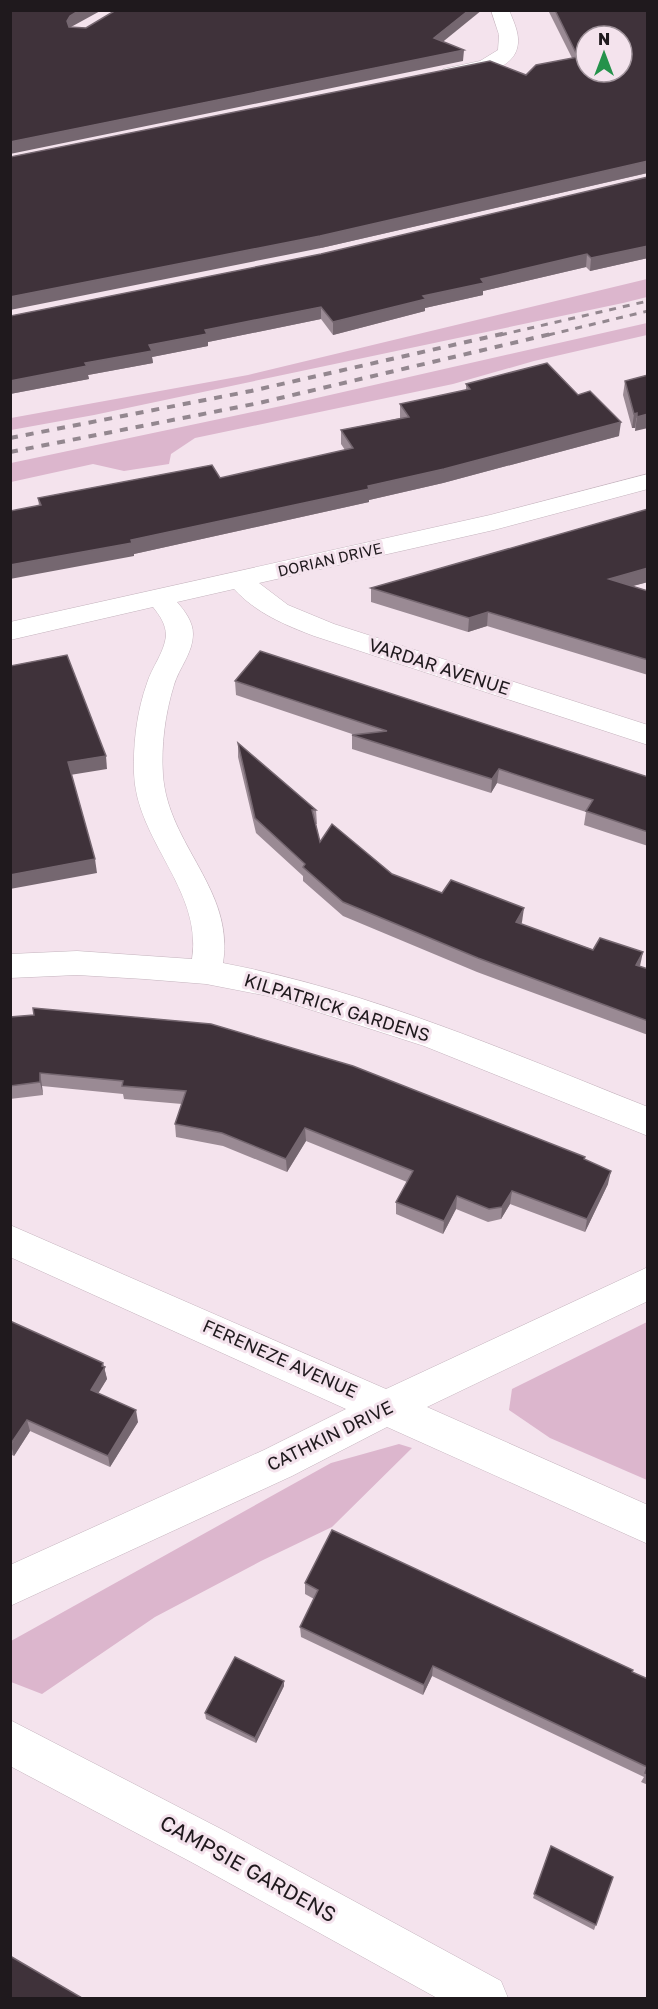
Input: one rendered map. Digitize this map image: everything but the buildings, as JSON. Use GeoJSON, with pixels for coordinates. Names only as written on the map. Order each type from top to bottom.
{"type":"FeatureCollection","features":[{"type":"Feature","properties":{"kind":"street"},"geometry":{"type":"LineString","coordinates":[[436,76],[498,61],[507,53],[509,42],[500,10]]}},
{"type":"Feature","properties":{"kind":"street","name":"DORIAN DRIVE"},"geometry":{"type":"LineString","coordinates":[[10,631],[494,522],[648,481]]}},
{"type":"Feature","properties":{"kind":"street","name":"VARDAR AVENUE"},"geometry":{"type":"LineString","coordinates":[[241,580],[252,594],[264,603],[314,627],[648,735]]}},
{"type":"Feature","properties":{"kind":"street"},"geometry":{"type":"LineString","coordinates":[[160,598],[175,617],[180,630],[176,647],[160,684],[153,716],[149,783],[154,813],[203,909],[210,941],[206,972]]}},
{"type":"Feature","properties":{"kind":"street","name":"KILPATRICK GARDENS"},"geometry":{"type":"LineString","coordinates":[[10,966],[77,963],[206,972],[268,984],[435,1036],[648,1122]]}},
{"type":"Feature","properties":{"kind":"street","name":"FERENEZE AVENUE"},"geometry":{"type":"LineString","coordinates":[[10,1239],[648,1525]]}},
{"type":"Feature","properties":{"kind":"street","name":"CATHKIN DRIVE"},"geometry":{"type":"LineString","coordinates":[[10,1586],[278,1463],[388,1407],[648,1283]]}},
{"type":"Feature","properties":{"kind":"street","name":"CAMPSIE GARDENS"},"geometry":{"type":"LineString","coordinates":[[10,1742],[209,1847],[484,1998]]}},
{"type":"Feature","properties":{"kind":"shaded area"},"geometry":{"type":"Polygon","coordinates":[[[647,279],[647,297],[623,303],[94,415],[11,430],[11,418],[248,375],[647,279]]]}},
{"type":"Feature","properties":{"kind":"shaded area"},"geometry":{"type":"Polygon","coordinates":[[[647,323],[647,335],[534,361],[453,384],[195,438],[171,454],[169,464],[124,471],[93,464],[11,482],[11,463],[286,405],[647,323]]]}},
{"type":"Feature","properties":{"kind":"shaded area"},"geometry":{"type":"Polygon","coordinates":[[[647,1322],[647,1480],[550,1438],[509,1410],[512,1389],[647,1322]]]}},
{"type":"Feature","properties":{"kind":"shaded area"},"geometry":{"type":"Polygon","coordinates":[[[399,1444],[412,1448],[332,1527],[261,1561],[155,1617],[42,1694],[11,1682],[11,1641],[331,1463],[399,1444]]]}},
{"type":"Feature","properties":{"kind":"railway"},"geometry":{"type":"LineString","coordinates":[[500,335],[648,301]]}},
{"type":"Feature","properties":{"kind":"railway"},"geometry":{"type":"LineString","coordinates":[[548,335],[648,311]]}},
{"type":"Feature","properties":{"kind":"railway"},"geometry":{"type":"LineString","coordinates":[[10,438],[251,391],[506,333]]}},
{"type":"Feature","properties":{"kind":"railway"},"geometry":{"type":"LineString","coordinates":[[10,452],[259,403],[555,333]]}}]}
